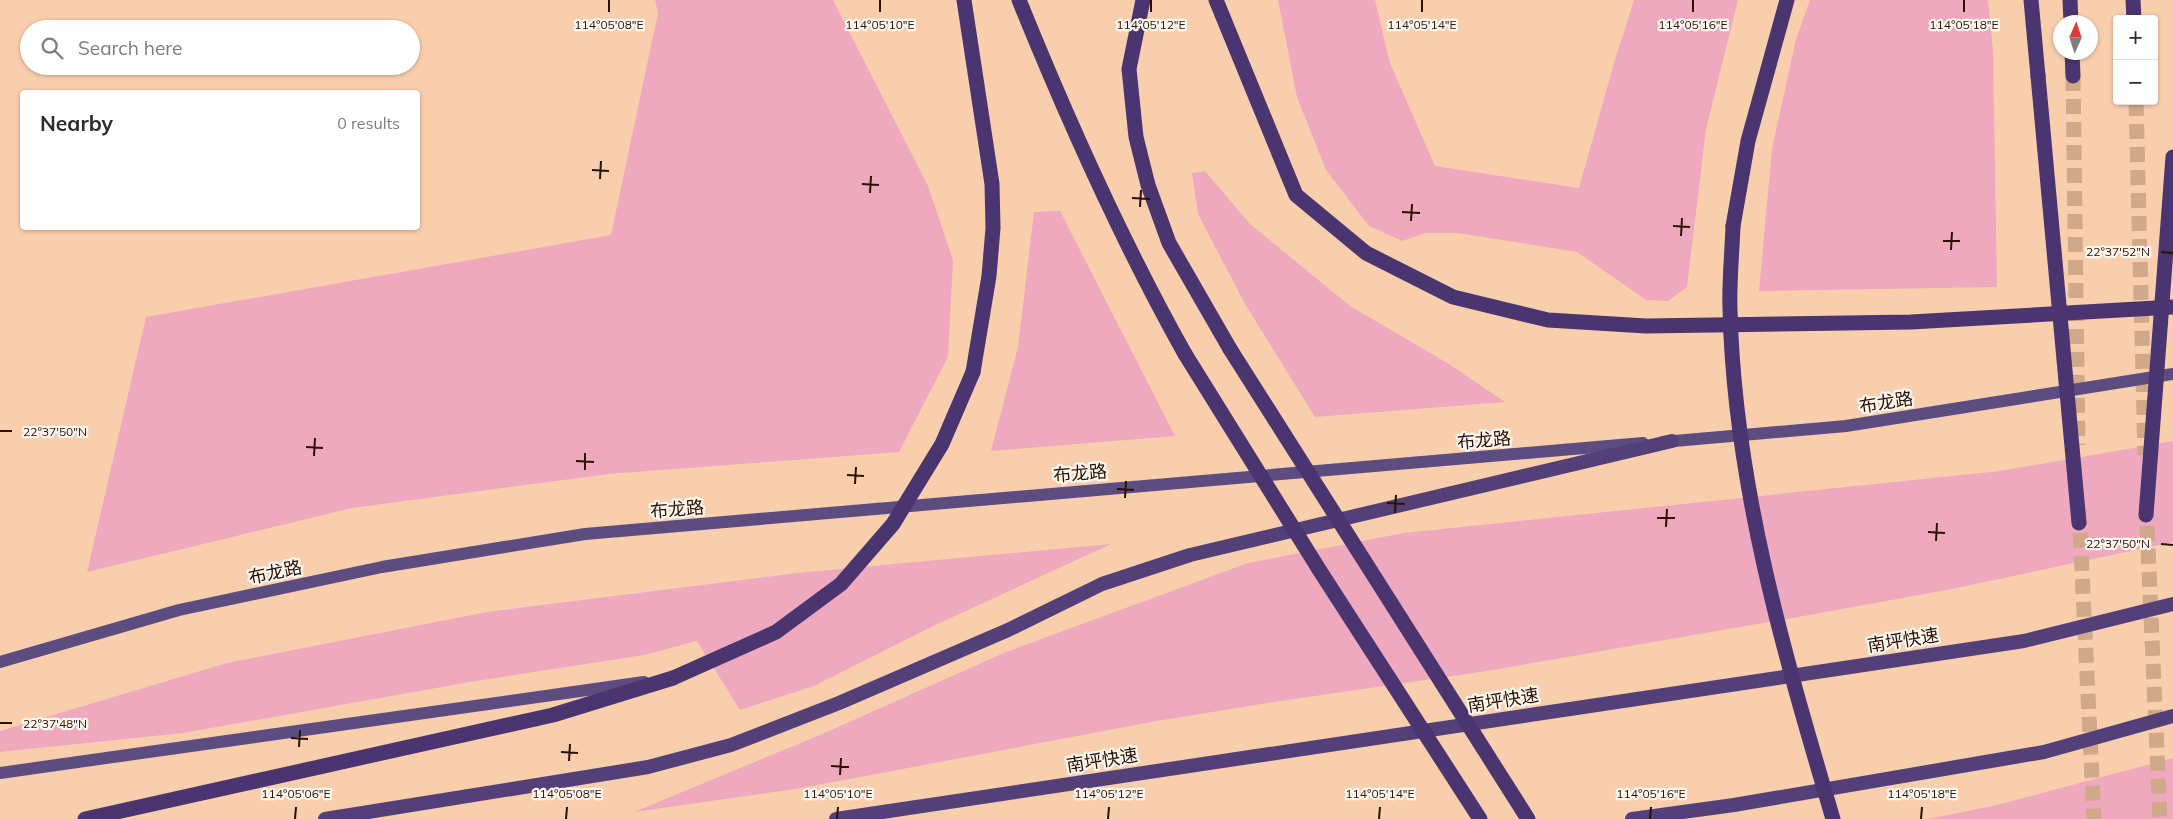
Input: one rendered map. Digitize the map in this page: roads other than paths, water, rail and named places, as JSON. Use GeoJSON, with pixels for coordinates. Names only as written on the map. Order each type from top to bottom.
{"type":"FeatureCollection","features":[{"type":"Feature","properties":{"kind":"highway"},"geometry":{"type":"LineString","coordinates":[[85,819],[553,715],[674,678],[776,632],[841,584],[893,524],[942,444],[973,372],[989,276],[992,184],[964,0]]}},
{"type":"Feature","properties":{"kind":"highway"},"geometry":{"type":"LineString","coordinates":[[1019,0],[1071,127],[1153,298],[1185,354],[1320,571],[1480,819]]}},
{"type":"Feature","properties":{"kind":"highway"},"geometry":{"type":"LineString","coordinates":[[1143,0],[1129,69],[1138,147],[1148,185],[1169,243],[1230,349],[1528,819]]}},
{"type":"Feature","properties":{"kind":"highway"},"geometry":{"type":"LineString","coordinates":[[1216,0],[1296,195],[1366,253],[1454,297],[1548,320],[1646,326],[1911,322],[2173,307]]}},
{"type":"Feature","properties":{"kind":"highway"},"geometry":{"type":"LineString","coordinates":[[1787,0],[1748,140],[1733,226],[1731,318],[1736,395],[1751,506],[1785,656],[1833,819]]}},
{"type":"Feature","properties":{"kind":"highway"},"geometry":{"type":"LineString","coordinates":[[2031,0],[2079,523]]}},
{"type":"Feature","properties":{"kind":"highway"},"geometry":{"type":"LineString","coordinates":[[2070,0],[2071,15]]}},
{"type":"Feature","properties":{"kind":"highway"},"geometry":{"type":"LineString","coordinates":[[2133,0],[2134,15]]}},
{"type":"Feature","properties":{"kind":"highway"},"geometry":{"type":"LineString","coordinates":[[2072,60],[2073,76]]}},
{"type":"Feature","properties":{"kind":"highway"},"geometry":{"type":"LineString","coordinates":[[2146,515],[2173,157]]}},
{"type":"Feature","properties":{"kind":"highway"},"geometry":{"type":"LineString","coordinates":[[325,819],[648,767],[731,745],[839,703],[1008,630],[1102,584],[1190,555],[1672,441]]}},
{"type":"Feature","properties":{"kind":"highway","name":"南坪快速"},"geometry":{"type":"LineString","coordinates":[[836,819],[2024,641],[2173,604]]}},
{"type":"Feature","properties":{"kind":"highway"},"geometry":{"type":"LineString","coordinates":[[1632,819],[1734,805],[2044,752],[2173,716]]}},
{"type":"Feature","properties":{"kind":"main road","name":"布龙路"},"geometry":{"type":"LineString","coordinates":[[0,662],[179,610],[382,567],[585,534],[1846,426],[2173,374]]}},
{"type":"Feature","properties":{"kind":"main road"},"geometry":{"type":"LineString","coordinates":[[0,773],[674,678]]}},
{"type":"Feature","properties":{"kind":"tunnel"},"geometry":{"type":"LineString","coordinates":[[2073,76],[2078,445]]}},
{"type":"Feature","properties":{"kind":"tunnel"},"geometry":{"type":"LineString","coordinates":[[2136,105],[2145,455]]}},
{"type":"Feature","properties":{"kind":"tunnel"},"geometry":{"type":"LineString","coordinates":[[2146,503],[2160,819]]}},
{"type":"Feature","properties":{"kind":"tunnel"},"geometry":{"type":"LineString","coordinates":[[2079,510],[2094,819]]}}]}
